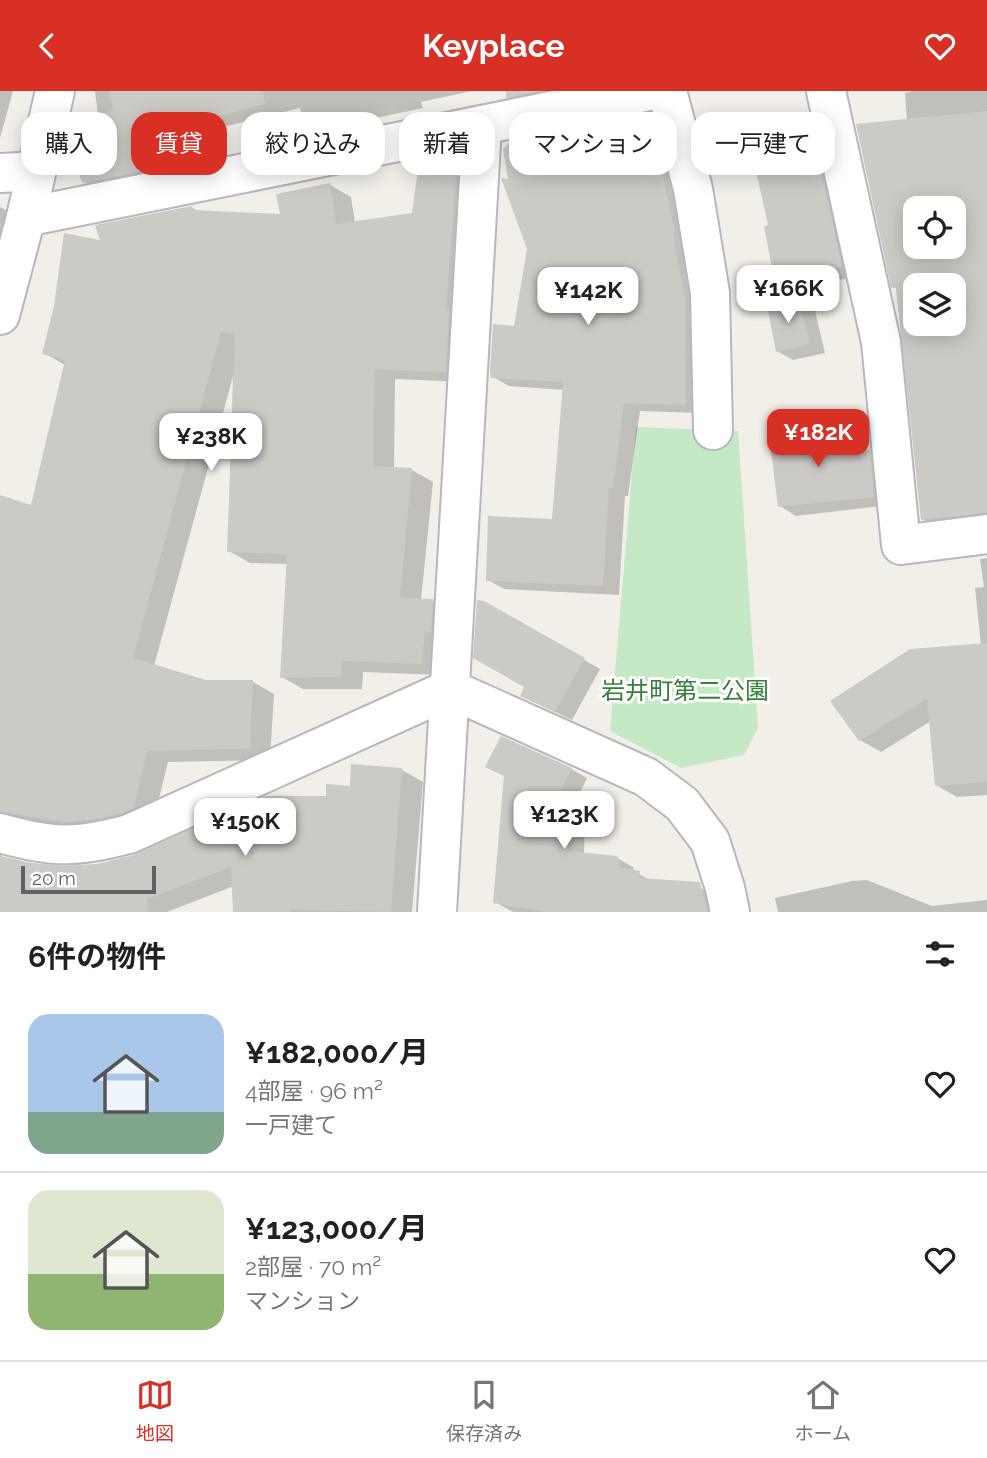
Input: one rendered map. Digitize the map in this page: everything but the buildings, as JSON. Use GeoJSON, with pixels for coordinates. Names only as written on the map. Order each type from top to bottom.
{"type":"FeatureCollection","features":[{"type":"Feature","properties":{"kind":"street"},"geometry":{"type":"LineString","coordinates":[[0,315],[26,217],[18,172],[55,91]]}},
{"type":"Feature","properties":{"kind":"street"},"geometry":{"type":"LineString","coordinates":[[495,122],[650,91]]}},
{"type":"Feature","properties":{"kind":"street"},"geometry":{"type":"LineString","coordinates":[[667,91],[693,189],[710,293],[713,430]]}},
{"type":"Feature","properties":{"kind":"street"},"geometry":{"type":"LineString","coordinates":[[826,91],[881,342],[901,545],[987,534]]}},
{"type":"Feature","properties":{"kind":"street"},"geometry":{"type":"LineString","coordinates":[[26,217],[399,142]]}},
{"type":"Feature","properties":{"kind":"street"},"geometry":{"type":"LineString","coordinates":[[437,912],[479,175]]}},
{"type":"Feature","properties":{"kind":"street"},"geometry":{"type":"LineString","coordinates":[[0,833],[27,841],[68,846],[129,834],[450,689],[646,776],[682,804],[710,841],[730,912]]}},
{"type":"Feature","properties":{"kind":"green space","name":"岩井町第二公園"},"geometry":{"type":"Polygon","coordinates":[[[636,427],[738,431],[758,728],[744,755],[681,768],[610,731],[636,427]]]}}]}
